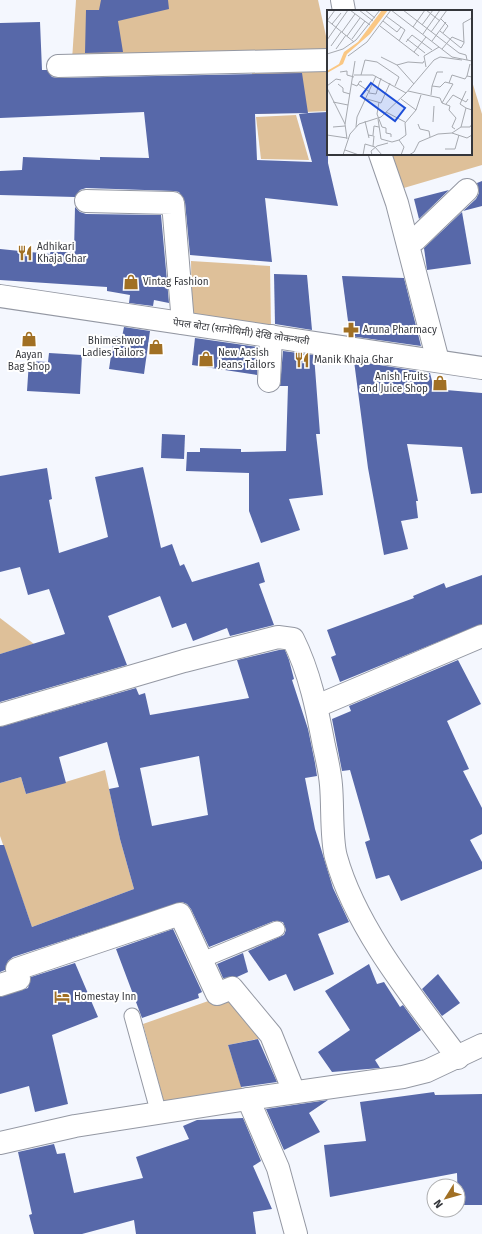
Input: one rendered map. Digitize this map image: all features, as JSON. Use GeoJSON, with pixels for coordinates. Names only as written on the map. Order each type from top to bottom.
{"type":"FeatureCollection","features":[{"type":"Feature","properties":{"kind":"street"},"geometry":{"type":"LineString","coordinates":[[342,0],[344,10]]}},
{"type":"Feature","properties":{"kind":"street"},"geometry":{"type":"LineString","coordinates":[[58,66],[327,60]]}},
{"type":"Feature","properties":{"kind":"street"},"geometry":{"type":"LineString","coordinates":[[380,155],[397,203],[438,361]]}},
{"type":"Feature","properties":{"kind":"street"},"geometry":{"type":"LineString","coordinates":[[415,240],[467,190]]}},
{"type":"Feature","properties":{"kind":"street"},"geometry":{"type":"LineString","coordinates":[[86,202],[173,203],[183,323]]}},
{"type":"Feature","properties":{"kind":"street","name":"पेपल बोटा (सानोथिमी) देखि लोकन्थली"},"geometry":{"type":"LineString","coordinates":[[0,296],[482,368]]}},
{"type":"Feature","properties":{"kind":"street"},"geometry":{"type":"LineString","coordinates":[[269,381],[270,336]]}},
{"type":"Feature","properties":{"kind":"street"},"geometry":{"type":"LineString","coordinates":[[317,706],[482,636]]}},
{"type":"Feature","properties":{"kind":"street"},"geometry":{"type":"LineString","coordinates":[[0,715],[184,661],[278,637],[293,639],[303,659],[317,706],[331,783],[336,856],[346,886],[366,926],[401,981],[458,1058]]}},
{"type":"Feature","properties":{"kind":"street"},"geometry":{"type":"LineString","coordinates":[[0,985],[19,979],[17,970],[180,914],[217,994],[232,988],[271,1035],[294,1092]]}},
{"type":"Feature","properties":{"kind":"street"},"geometry":{"type":"LineString","coordinates":[[0,1143],[75,1126],[294,1092],[403,1077],[427,1071],[458,1058],[482,1045]]}},
{"type":"Feature","properties":{"kind":"street"},"geometry":{"type":"LineString","coordinates":[[248,1099],[278,1168],[296,1234]]}},
{"type":"Feature","properties":{"kind":"lane"},"geometry":{"type":"LineString","coordinates":[[202,960],[277,929]]}},
{"type":"Feature","properties":{"kind":"lane"},"geometry":{"type":"LineString","coordinates":[[132,1016],[159,1114]]}},
{"type":"Feature","properties":{"kind":"shaded area"},"geometry":{"type":"Polygon","coordinates":[[[76,0],[318,0],[327,40],[327,55],[72,60],[76,0]]]}},
{"type":"Feature","properties":{"kind":"shaded area"},"geometry":{"type":"Polygon","coordinates":[[[251,67],[327,69],[327,111],[258,114],[251,67]]]}},
{"type":"Feature","properties":{"kind":"shaded area"},"geometry":{"type":"Polygon","coordinates":[[[472,81],[482,114],[482,165],[397,190],[386,155],[472,155],[472,81]]]}},
{"type":"Feature","properties":{"kind":"shaded area"},"geometry":{"type":"Polygon","coordinates":[[[296,115],[309,160],[261,159],[256,117],[296,115]]]}},
{"type":"Feature","properties":{"kind":"shaded area"},"geometry":{"type":"Polygon","coordinates":[[[191,261],[270,266],[271,328],[192,316],[191,261]]]}},
{"type":"Feature","properties":{"kind":"shaded area"},"geometry":{"type":"Polygon","coordinates":[[[0,618],[34,644],[0,654],[0,618]]]}},
{"type":"Feature","properties":{"kind":"shaded area"},"geometry":{"type":"Polygon","coordinates":[[[105,770],[120,839],[134,889],[32,927],[0,836],[0,783],[21,777],[26,794],[105,770]]]}},
{"type":"Feature","properties":{"kind":"shaded area"},"geometry":{"type":"Polygon","coordinates":[[[231,993],[267,1037],[228,1045],[243,1092],[165,1106],[143,1024],[231,993]]]}},
{"type":"Feature","properties":{"kind":"building"},"geometry":{"type":"Polygon","coordinates":[[[101,0],[168,0],[169,9],[118,21],[123,52],[85,53],[86,10],[99,10],[101,0]]]}},
{"type":"Feature","properties":{"kind":"building"},"geometry":{"type":"Polygon","coordinates":[[[40,22],[42,70],[47,70],[52,77],[58,78],[302,73],[308,113],[327,112],[327,155],[338,206],[265,198],[272,262],[190,255],[185,202],[179,192],[86,188],[80,190],[75,197],[0,195],[0,171],[22,170],[23,157],[100,160],[100,157],[149,158],[144,112],[0,118],[0,23],[40,22]],[[308,113],[255,114],[257,160],[312,162],[299,114],[308,113]]]}},
{"type":"Feature","properties":{"kind":"building"},"geometry":{"type":"Polygon","coordinates":[[[482,181],[482,206],[463,211],[476,199],[479,193],[477,183],[482,181]]]}},
{"type":"Feature","properties":{"kind":"building"},"geometry":{"type":"Polygon","coordinates":[[[449,190],[419,219],[414,199],[449,190]]]}},
{"type":"Feature","properties":{"kind":"building"},"geometry":{"type":"Polygon","coordinates":[[[75,207],[80,212],[86,214],[161,215],[169,303],[154,300],[153,306],[129,303],[130,295],[107,291],[107,287],[0,280],[0,249],[50,254],[51,250],[74,252],[75,207]]]}},
{"type":"Feature","properties":{"kind":"building"},"geometry":{"type":"Polygon","coordinates":[[[462,212],[471,264],[427,270],[424,248],[462,212]]]}},
{"type":"Feature","properties":{"kind":"building"},"geometry":{"type":"Polygon","coordinates":[[[274,274],[307,275],[312,330],[275,324],[274,274]]]}},
{"type":"Feature","properties":{"kind":"building"},"geometry":{"type":"Polygon","coordinates":[[[342,276],[404,278],[421,346],[350,336],[342,276]]]}},
{"type":"Feature","properties":{"kind":"building"},"geometry":{"type":"Polygon","coordinates":[[[124,327],[150,331],[144,374],[109,369],[114,336],[122,337],[124,327]]]}},
{"type":"Feature","properties":{"kind":"building"},"geometry":{"type":"Polygon","coordinates":[[[195,338],[258,347],[257,375],[192,365],[195,338]]]}},
{"type":"Feature","properties":{"kind":"building"},"geometry":{"type":"Polygon","coordinates":[[[283,351],[314,355],[320,434],[316,434],[323,495],[289,499],[300,530],[261,543],[249,511],[249,473],[186,471],[187,452],[200,452],[200,448],[241,449],[241,452],[286,451],[288,386],[280,386],[283,351]]]}},
{"type":"Feature","properties":{"kind":"building"},"geometry":{"type":"Polygon","coordinates":[[[49,353],[82,355],[80,394],[27,391],[29,361],[48,362],[49,353]]]}},
{"type":"Feature","properties":{"kind":"building"},"geometry":{"type":"Polygon","coordinates":[[[354,361],[430,373],[434,389],[482,393],[482,493],[471,494],[462,447],[407,444],[418,501],[416,501],[418,518],[401,521],[408,549],[384,555],[368,468],[354,361]]]}},
{"type":"Feature","properties":{"kind":"building"},"geometry":{"type":"Polygon","coordinates":[[[162,434],[185,435],[184,459],[161,458],[162,434]]]}},
{"type":"Feature","properties":{"kind":"building"},"geometry":{"type":"Polygon","coordinates":[[[143,467],[161,548],[172,544],[180,566],[184,564],[192,582],[259,562],[265,582],[259,584],[274,625],[230,636],[227,628],[193,641],[186,623],[172,628],[160,596],[108,616],[127,665],[0,702],[0,654],[65,634],[49,589],[28,595],[20,567],[0,572],[0,476],[47,468],[52,499],[49,500],[59,553],[108,537],[95,477],[143,467]]]}},
{"type":"Feature","properties":{"kind":"building"},"geometry":{"type":"Polygon","coordinates":[[[482,575],[482,624],[340,682],[331,657],[336,655],[327,630],[414,598],[413,596],[444,583],[446,588],[482,575]]]}},
{"type":"Feature","properties":{"kind":"building"},"geometry":{"type":"Polygon","coordinates":[[[279,650],[285,650],[289,660],[294,679],[292,680],[308,729],[317,776],[305,778],[315,829],[333,888],[349,922],[318,934],[334,974],[294,991],[286,974],[269,981],[248,951],[284,935],[286,930],[283,922],[274,921],[209,947],[191,909],[187,904],[182,902],[13,957],[8,961],[5,970],[0,972],[0,845],[4,845],[32,927],[134,889],[120,839],[109,789],[119,787],[107,742],[59,757],[66,783],[26,794],[21,777],[0,783],[0,727],[136,688],[139,695],[145,693],[150,715],[249,698],[237,660],[279,650]],[[199,756],[140,768],[152,826],[208,815],[199,756]]]}},
{"type":"Feature","properties":{"kind":"building"},"geometry":{"type":"Polygon","coordinates":[[[458,660],[481,704],[447,721],[469,769],[463,771],[482,808],[482,834],[470,840],[482,862],[482,869],[401,901],[389,875],[376,879],[365,842],[370,840],[350,770],[342,771],[332,719],[351,711],[349,706],[458,660]]]}},
{"type":"Feature","properties":{"kind":"building"},"geometry":{"type":"Polygon","coordinates":[[[173,929],[202,992],[198,994],[199,998],[142,1018],[116,949],[173,929]]]}},
{"type":"Feature","properties":{"kind":"building"},"geometry":{"type":"Polygon","coordinates":[[[243,953],[248,972],[237,977],[223,978],[217,964],[243,953]]]}},
{"type":"Feature","properties":{"kind":"building"},"geometry":{"type":"Polygon","coordinates":[[[75,963],[98,1017],[52,1035],[68,1104],[35,1112],[29,1086],[0,1094],[0,997],[28,988],[31,977],[75,963]]]}},
{"type":"Feature","properties":{"kind":"building"},"geometry":{"type":"Polygon","coordinates":[[[369,964],[377,984],[384,982],[400,1007],[403,1005],[421,1030],[375,1060],[380,1068],[332,1072],[318,1052],[350,1030],[325,991],[369,964]]]}},
{"type":"Feature","properties":{"kind":"building"},"geometry":{"type":"Polygon","coordinates":[[[438,974],[460,1003],[442,1016],[422,989],[438,974]]]}},
{"type":"Feature","properties":{"kind":"building"},"geometry":{"type":"Polygon","coordinates":[[[258,1039],[277,1082],[241,1087],[228,1045],[258,1039]]]}},
{"type":"Feature","properties":{"kind":"building"},"geometry":{"type":"Polygon","coordinates":[[[434,1092],[435,1095],[482,1094],[482,1205],[466,1205],[466,1178],[457,1178],[457,1173],[330,1197],[324,1145],[366,1141],[360,1102],[434,1092]]]}},
{"type":"Feature","properties":{"kind":"building"},"geometry":{"type":"Polygon","coordinates":[[[328,1100],[309,1113],[320,1132],[284,1150],[266,1109],[328,1100]]]}},
{"type":"Feature","properties":{"kind":"building"},"geometry":{"type":"Polygon","coordinates":[[[243,1118],[261,1161],[253,1166],[272,1209],[253,1212],[256,1234],[136,1234],[134,1220],[82,1234],[34,1234],[29,1215],[32,1214],[18,1152],[54,1144],[57,1154],[65,1153],[74,1193],[143,1178],[136,1157],[189,1139],[183,1126],[197,1120],[243,1118]]]}},
{"type":"Feature","properties":{"kind":"place","name":"Adhikari Khaja Ghar"},"geometry":{"type":"Point","coordinates":[25,253]}},
{"type":"Feature","properties":{"kind":"place","name":"Vintag Fashion"},"geometry":{"type":"Point","coordinates":[131,282]}},
{"type":"Feature","properties":{"kind":"place","name":"Aruna Pharmacy"},"geometry":{"type":"Point","coordinates":[351,330]}},
{"type":"Feature","properties":{"kind":"place","name":"Aayan Bag Shop"},"geometry":{"type":"Point","coordinates":[29,339]}},
{"type":"Feature","properties":{"kind":"place","name":"Bhimeshwor Ladies Tailors"},"geometry":{"type":"Point","coordinates":[156,347]}},
{"type":"Feature","properties":{"kind":"place","name":"New Aasish Jeans Tailors"},"geometry":{"type":"Point","coordinates":[206,359]}},
{"type":"Feature","properties":{"kind":"place","name":"Manik Khaja Ghar"},"geometry":{"type":"Point","coordinates":[302,360]}},
{"type":"Feature","properties":{"kind":"place","name":"Anish Fruits and Juice Shop"},"geometry":{"type":"Point","coordinates":[440,383]}},
{"type":"Feature","properties":{"kind":"place","name":"Homestay Inn"},"geometry":{"type":"Point","coordinates":[62,997]}}]}
